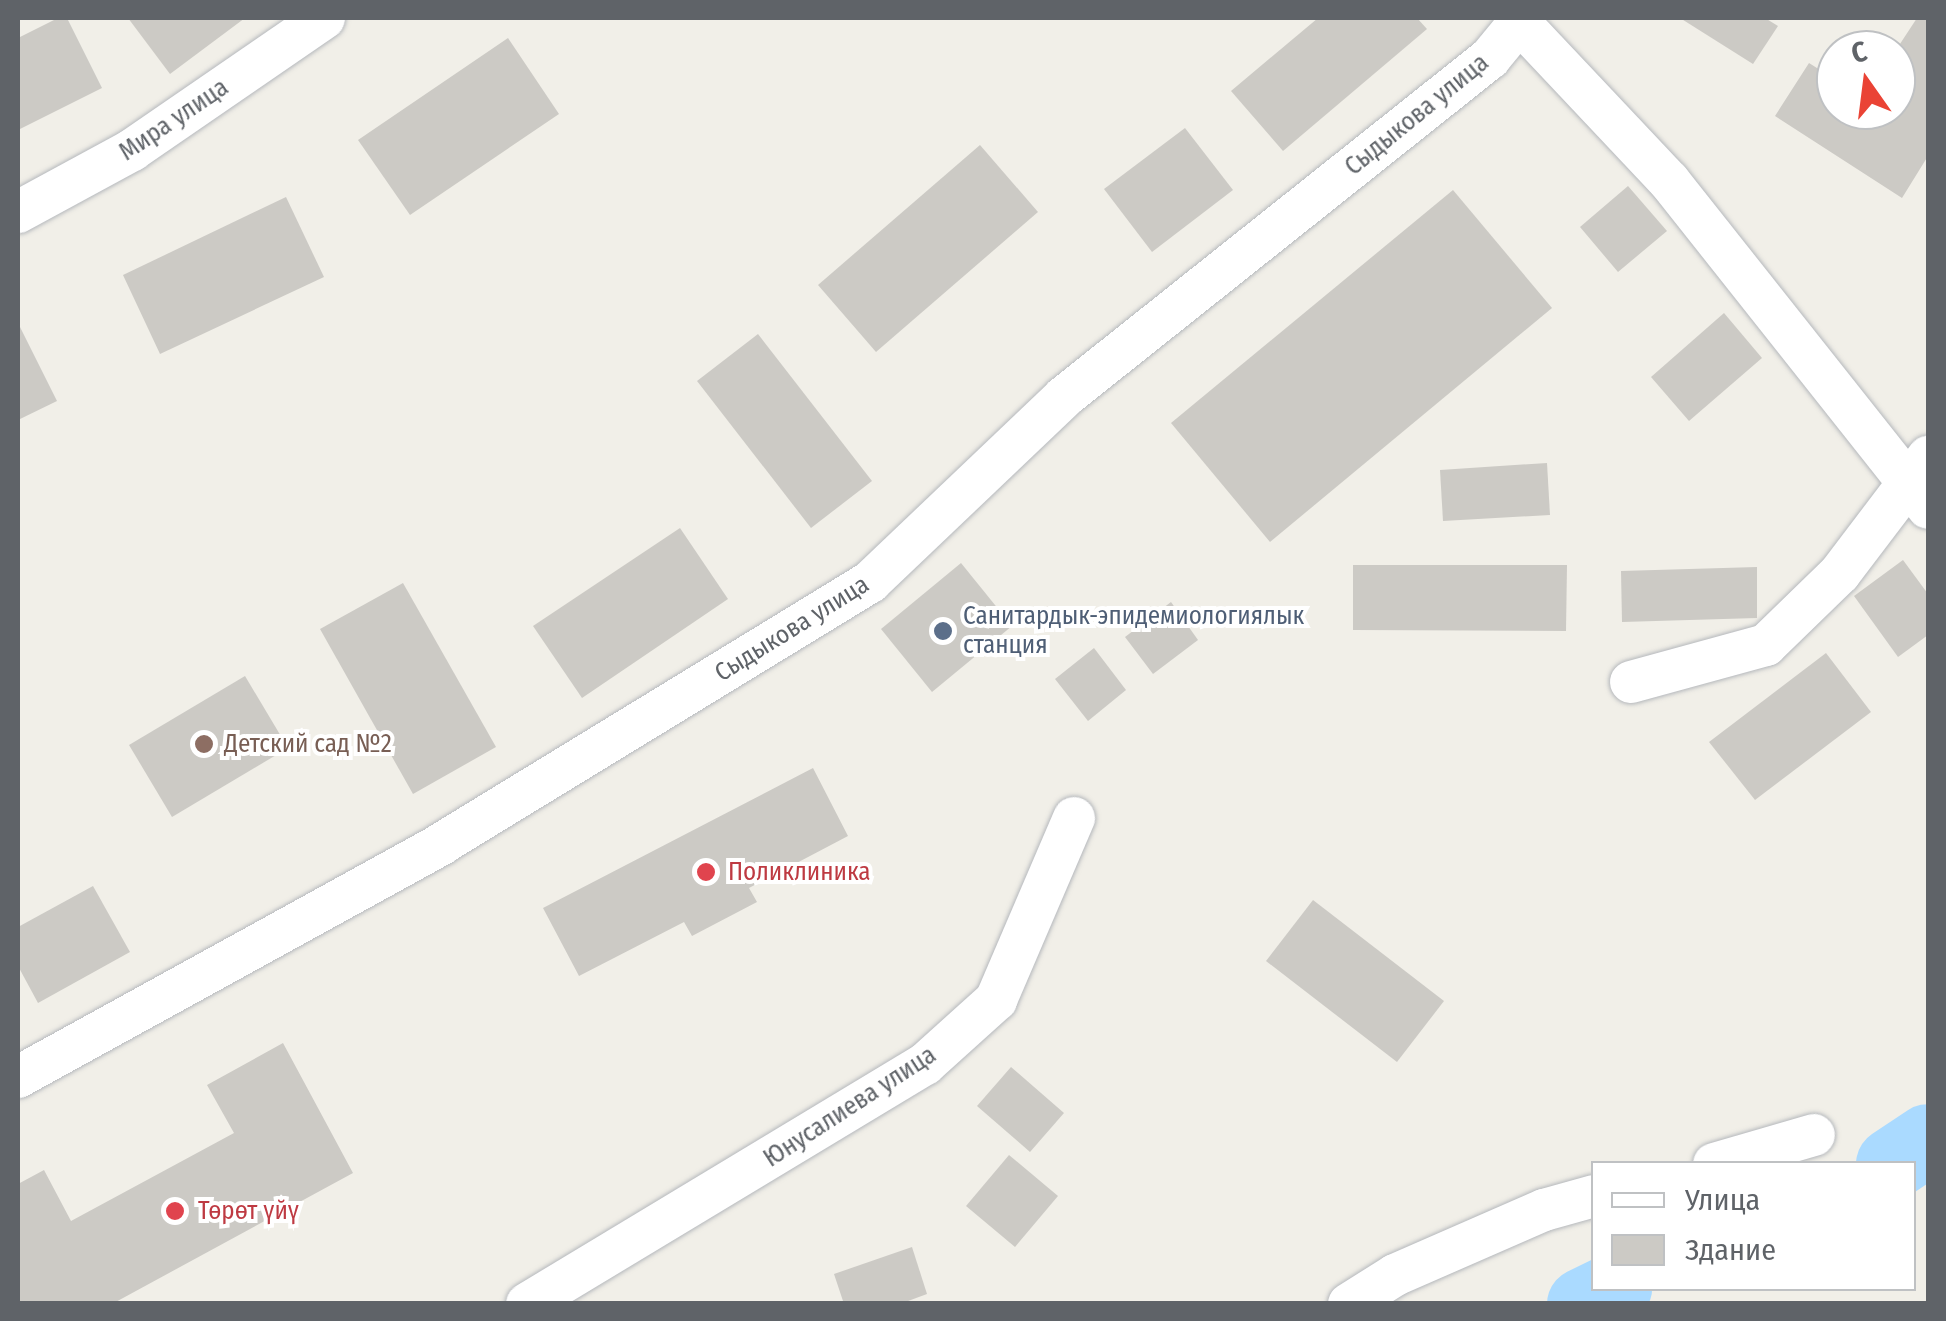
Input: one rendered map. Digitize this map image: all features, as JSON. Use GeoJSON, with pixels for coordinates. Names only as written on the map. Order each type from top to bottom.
{"type":"FeatureCollection","features":[{"type":"Feature","properties":{"kind":"street","name":"Мира улица"},"geometry":{"type":"LineString","coordinates":[[18,212],[132,150],[324,18]]}},
{"type":"Feature","properties":{"kind":"street"},"geometry":{"type":"LineString","coordinates":[[1521,20],[1669,180],[1922,483],[1840,573],[1766,645],[1631,682]]}},
{"type":"Feature","properties":{"kind":"street","name":"Сыдыкова улица"},"geometry":{"type":"LineString","coordinates":[[18,1077],[442,844],[870,582],[1064,397],[1490,58],[1521,20]]}},
{"type":"Feature","properties":{"kind":"street","name":"Юнусалиева улица"},"geometry":{"type":"LineString","coordinates":[[527,1304],[925,1064],[996,1000],[1074,818]]}},
{"type":"Feature","properties":{"kind":"street"},"geometry":{"type":"LineString","coordinates":[[1724,1161],[1814,1135]]}},
{"type":"Feature","properties":{"kind":"street"},"geometry":{"type":"LineString","coordinates":[[1349,1304],[1395,1275],[1544,1210],[1591,1197]]}},
{"type":"Feature","properties":{"kind":"building"},"geometry":{"type":"Polygon","coordinates":[[[58,18],[67,18],[102,88],[18,130],[18,38],[58,18]]]}},
{"type":"Feature","properties":{"kind":"building"},"geometry":{"type":"Polygon","coordinates":[[[128,18],[245,18],[170,74],[128,18]]]}},
{"type":"Feature","properties":{"kind":"building"},"geometry":{"type":"Polygon","coordinates":[[[1318,18],[1417,18],[1427,29],[1283,151],[1231,91],[1318,18]]]}},
{"type":"Feature","properties":{"kind":"building"},"geometry":{"type":"Polygon","coordinates":[[[1680,18],[1765,18],[1778,26],[1753,64],[1680,18]]]}},
{"type":"Feature","properties":{"kind":"building"},"geometry":{"type":"Polygon","coordinates":[[[1917,18],[1928,18],[1928,156],[1902,198],[1775,116],[1809,63],[1816,67],[1816,130],[1916,130],[1916,30],[1909,30],[1917,18]]]}},
{"type":"Feature","properties":{"kind":"building"},"geometry":{"type":"Polygon","coordinates":[[[508,38],[559,114],[410,215],[358,140],[508,38]]]}},
{"type":"Feature","properties":{"kind":"building"},"geometry":{"type":"Polygon","coordinates":[[[1185,128],[1233,190],[1152,252],[1104,189],[1185,128]]]}},
{"type":"Feature","properties":{"kind":"building"},"geometry":{"type":"Polygon","coordinates":[[[980,145],[1038,212],[876,352],[818,285],[980,145]]]}},
{"type":"Feature","properties":{"kind":"building"},"geometry":{"type":"Polygon","coordinates":[[[1628,186],[1667,231],[1618,272],[1580,227],[1628,186]]]}},
{"type":"Feature","properties":{"kind":"building"},"geometry":{"type":"Polygon","coordinates":[[[1453,190],[1552,308],[1270,542],[1171,423],[1453,190]]]}},
{"type":"Feature","properties":{"kind":"building"},"geometry":{"type":"Polygon","coordinates":[[[286,197],[324,277],[160,354],[123,275],[286,197]]]}},
{"type":"Feature","properties":{"kind":"building"},"geometry":{"type":"Polygon","coordinates":[[[1724,313],[1762,358],[1689,421],[1651,377],[1724,313]]]}},
{"type":"Feature","properties":{"kind":"building"},"geometry":{"type":"Polygon","coordinates":[[[18,323],[57,401],[18,420],[18,323]]]}},
{"type":"Feature","properties":{"kind":"building"},"geometry":{"type":"Polygon","coordinates":[[[758,334],[872,481],[811,528],[697,381],[758,334]]]}},
{"type":"Feature","properties":{"kind":"building"},"geometry":{"type":"Polygon","coordinates":[[[1547,463],[1550,515],[1443,521],[1440,470],[1547,463]]]}},
{"type":"Feature","properties":{"kind":"building"},"geometry":{"type":"Polygon","coordinates":[[[680,528],[728,599],[582,698],[533,626],[680,528]]]}},
{"type":"Feature","properties":{"kind":"building"},"geometry":{"type":"Polygon","coordinates":[[[1903,560],[1928,594],[1928,635],[1898,657],[1854,596],[1903,560]]]}},
{"type":"Feature","properties":{"kind":"building"},"geometry":{"type":"Polygon","coordinates":[[[961,563],[1012,626],[932,692],[881,629],[961,563]]]}},
{"type":"Feature","properties":{"kind":"building"},"geometry":{"type":"Polygon","coordinates":[[[1353,565],[1567,565],[1566,631],[1353,630],[1353,565]]]}},
{"type":"Feature","properties":{"kind":"building"},"geometry":{"type":"Polygon","coordinates":[[[1757,567],[1757,618],[1622,622],[1621,571],[1757,567]]]}},
{"type":"Feature","properties":{"kind":"building"},"geometry":{"type":"Polygon","coordinates":[[[403,583],[496,747],[413,794],[320,629],[403,583]]]}},
{"type":"Feature","properties":{"kind":"building"},"geometry":{"type":"Polygon","coordinates":[[[1171,602],[1198,640],[1153,674],[1125,637],[1171,602]]]}},
{"type":"Feature","properties":{"kind":"building"},"geometry":{"type":"Polygon","coordinates":[[[1094,648],[1126,690],[1088,721],[1055,679],[1094,648]]]}},
{"type":"Feature","properties":{"kind":"building"},"geometry":{"type":"Polygon","coordinates":[[[1826,653],[1871,712],[1755,800],[1709,742],[1826,653]]]}},
{"type":"Feature","properties":{"kind":"building"},"geometry":{"type":"Polygon","coordinates":[[[245,676],[288,748],[172,817],[129,745],[245,676]]]}},
{"type":"Feature","properties":{"kind":"building"},"geometry":{"type":"Polygon","coordinates":[[[813,768],[848,836],[749,888],[757,902],[692,936],[684,922],[579,976],[543,908],[813,768]]]}},
{"type":"Feature","properties":{"kind":"building"},"geometry":{"type":"Polygon","coordinates":[[[93,886],[130,952],[38,1003],[18,966],[18,927],[93,886]]]}},
{"type":"Feature","properties":{"kind":"building"},"geometry":{"type":"Polygon","coordinates":[[[1313,900],[1444,1001],[1397,1062],[1266,961],[1313,900]]]}},
{"type":"Feature","properties":{"kind":"building"},"geometry":{"type":"Polygon","coordinates":[[[283,1043],[353,1173],[112,1304],[18,1304],[18,1184],[44,1170],[71,1221],[234,1133],[207,1085],[283,1043]]]}},
{"type":"Feature","properties":{"kind":"building"},"geometry":{"type":"Polygon","coordinates":[[[1011,1067],[1064,1113],[1030,1152],[977,1106],[1011,1067]]]}},
{"type":"Feature","properties":{"kind":"building"},"geometry":{"type":"Polygon","coordinates":[[[1009,1155],[1058,1196],[1015,1247],[966,1206],[1009,1155]]]}},
{"type":"Feature","properties":{"kind":"building"},"geometry":{"type":"Polygon","coordinates":[[[912,1247],[927,1294],[900,1304],[844,1304],[834,1274],[912,1247]]]}},
{"type":"Feature","properties":{"kind":"waterway"},"geometry":{"type":"LineString","coordinates":[[1896,1161],[1928,1140]]}},
{"type":"Feature","properties":{"kind":"waterway"},"geometry":{"type":"LineString","coordinates":[[1583,1304],[1610,1291]]}},
{"type":"Feature","properties":{"kind":"place","name":"Санитардык-эпидемиологиялык станция"},"geometry":{"type":"Point","coordinates":[943,631]}},
{"type":"Feature","properties":{"kind":"place","name":"Детский сад №2"},"geometry":{"type":"Point","coordinates":[204,744]}},
{"type":"Feature","properties":{"kind":"place","name":"Поликлиника"},"geometry":{"type":"Point","coordinates":[706,872]}},
{"type":"Feature","properties":{"kind":"place","name":"Төрөт үйү"},"geometry":{"type":"Point","coordinates":[175,1211]}}]}
